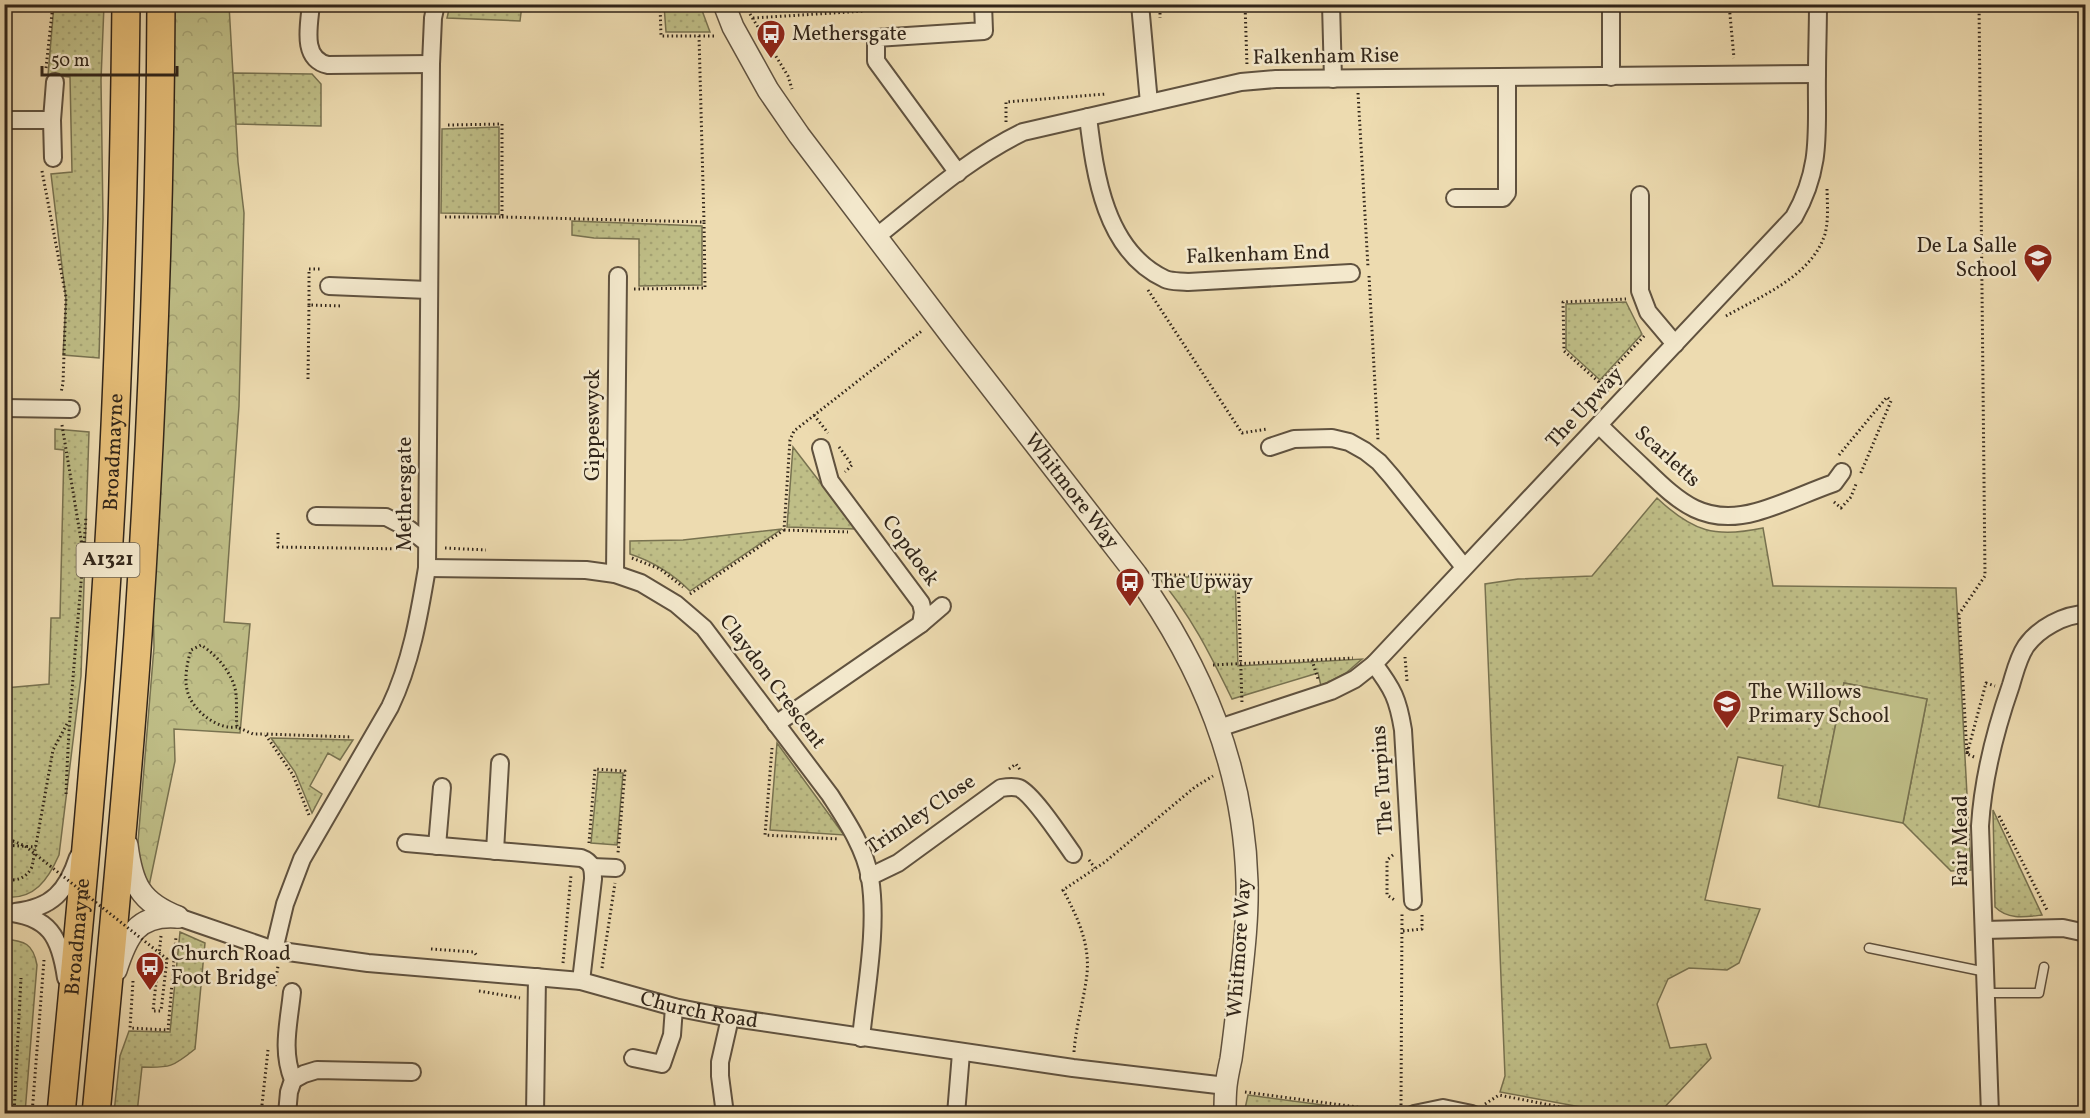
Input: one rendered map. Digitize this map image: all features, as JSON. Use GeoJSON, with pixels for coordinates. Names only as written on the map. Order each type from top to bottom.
{"type":"FeatureCollection","features":[{"type":"Feature","properties":{"kind":"main road","name":"Broadmayne"},"geometry":{"type":"LineString","coordinates":[[61,1113],[70,1024],[78,806],[105,612],[121,293],[126,4]]}},
{"type":"Feature","properties":{"kind":"main road","name":"Broadmayne"},"geometry":{"type":"LineString","coordinates":[[96,1113],[124,808],[142,564],[154,344],[161,4]]}},
{"type":"Feature","properties":{"kind":"street"},"geometry":{"type":"LineString","coordinates":[[310,4],[309,45],[311,53],[321,64],[431,64]]}},
{"type":"Feature","properties":{"kind":"street","name":"Methersgate"},"geometry":{"type":"LineString","coordinates":[[274,950],[285,904],[302,859],[390,707],[408,664],[432,545],[429,290],[431,64],[436,4]]}},
{"type":"Feature","properties":{"kind":"street","name":"Whitmore Way"},"geometry":{"type":"LineString","coordinates":[[724,4],[768,90],[876,237],[1111,541],[1163,613],[1195,671],[1219,728],[1238,798],[1247,883],[1244,951],[1231,1058],[1235,1089],[1224,1113]]}},
{"type":"Feature","properties":{"kind":"street"},"geometry":{"type":"LineString","coordinates":[[958,172],[876,61],[876,38],[984,31],[983,4]]}},
{"type":"Feature","properties":{"kind":"street"},"geometry":{"type":"LineString","coordinates":[[1140,4],[1149,102]]}},
{"type":"Feature","properties":{"kind":"street"},"geometry":{"type":"LineString","coordinates":[[1331,4],[1332,79]]}},
{"type":"Feature","properties":{"kind":"street"},"geometry":{"type":"LineString","coordinates":[[1611,4],[1611,77]]}},
{"type":"Feature","properties":{"kind":"street","name":"The Upway"},"geometry":{"type":"LineString","coordinates":[[1219,728],[1244,722],[1331,691],[1355,679],[1374,664],[1782,232],[1803,201],[1814,167],[1818,141],[1818,4]]}},
{"type":"Feature","properties":{"kind":"street","name":"Falkenham Rise"},"geometry":{"type":"LineString","coordinates":[[876,237],[958,172],[1002,142],[1023,132],[1241,82],[1276,79],[1817,74]]}},
{"type":"Feature","properties":{"kind":"street"},"geometry":{"type":"LineString","coordinates":[[1455,198],[1503,198],[1507,193],[1507,77]]}},
{"type":"Feature","properties":{"kind":"street"},"geometry":{"type":"LineString","coordinates":[[48,161],[56,82]]}},
{"type":"Feature","properties":{"kind":"street","name":"Falkenham End"},"geometry":{"type":"LineString","coordinates":[[1088,117],[1094,165],[1111,220],[1127,248],[1145,267],[1166,280],[1188,282],[1351,273]]}},
{"type":"Feature","properties":{"kind":"street"},"geometry":{"type":"LineString","coordinates":[[4,120],[52,120]]}},
{"type":"Feature","properties":{"kind":"street"},"geometry":{"type":"LineString","coordinates":[[1640,195],[1640,291],[1648,312],[1675,344]]}},
{"type":"Feature","properties":{"kind":"street","name":"Gippeswyck"},"geometry":{"type":"LineString","coordinates":[[615,574],[618,276]]}},
{"type":"Feature","properties":{"kind":"street"},"geometry":{"type":"LineString","coordinates":[[329,286],[429,290]]}},
{"type":"Feature","properties":{"kind":"street"},"geometry":{"type":"LineString","coordinates":[[4,408],[66,415]]}},
{"type":"Feature","properties":{"kind":"street","name":"Scarletts"},"geometry":{"type":"LineString","coordinates":[[1599,425],[1669,493],[1686,506],[1706,514],[1733,516],[1756,512],[1834,483],[1839,466]]}},
{"type":"Feature","properties":{"kind":"street"},"geometry":{"type":"LineString","coordinates":[[1270,447],[1294,439],[1332,438],[1349,442],[1365,451],[1392,477],[1464,567]]}},
{"type":"Feature","properties":{"kind":"street","name":"Copdoek"},"geometry":{"type":"LineString","coordinates":[[821,448],[830,481],[921,603],[923,612],[921,624]]}},
{"type":"Feature","properties":{"kind":"street"},"geometry":{"type":"LineString","coordinates":[[316,516],[386,517],[432,545]]}},
{"type":"Feature","properties":{"kind":"street","name":"Claydon Crescent"},"geometry":{"type":"LineString","coordinates":[[427,568],[585,570],[615,574],[641,583],[676,604],[704,628],[830,795],[848,823],[861,850],[870,877],[871,922],[861,1038]]}},
{"type":"Feature","properties":{"kind":"street"},"geometry":{"type":"LineString","coordinates":[[776,724],[921,624],[942,606]]}},
{"type":"Feature","properties":{"kind":"street","name":"Fair Mead"},"geometry":{"type":"LineString","coordinates":[[1990,1113],[1980,826],[1982,793],[2006,698],[2025,647],[2034,636],[2050,625],[2065,618],[2085,614]]}},
{"type":"Feature","properties":{"kind":"street","name":"The Turpins"},"geometry":{"type":"LineString","coordinates":[[1374,664],[1388,683],[1399,704],[1417,904]]}},
{"type":"Feature","properties":{"kind":"street"},"geometry":{"type":"LineString","coordinates":[[495,851],[500,763]]}},
{"type":"Feature","properties":{"kind":"street","name":"Trimley Close"},"geometry":{"type":"LineString","coordinates":[[870,877],[898,863],[1001,788],[1010,786],[1021,789],[1030,797],[1081,856]]}},
{"type":"Feature","properties":{"kind":"street"},"geometry":{"type":"LineString","coordinates":[[437,846],[442,787]]}},
{"type":"Feature","properties":{"kind":"street"},"geometry":{"type":"LineString","coordinates":[[8,912],[31,910],[46,904],[64,888],[73,872],[78,806]]}},
{"type":"Feature","properties":{"kind":"street","name":"Church Road"},"geometry":{"type":"LineString","coordinates":[[124,808],[130,866],[136,884],[148,900],[172,923]]}},
{"type":"Feature","properties":{"kind":"street"},"geometry":{"type":"LineString","coordinates":[[406,843],[586,860],[592,867],[592,885],[581,981]]}},
{"type":"Feature","properties":{"kind":"street"},"geometry":{"type":"LineString","coordinates":[[592,867],[616,868]]}},
{"type":"Feature","properties":{"kind":"street"},"geometry":{"type":"LineString","coordinates":[[8,912],[44,924],[57,940],[62,953],[70,1024]]}},
{"type":"Feature","properties":{"kind":"street","name":"Church Road"},"geometry":{"type":"LineString","coordinates":[[107,996],[128,939],[144,922],[162,915],[172,923],[274,950],[368,963],[581,981],[674,1007],[730,1018],[961,1053],[1235,1089]]}},
{"type":"Feature","properties":{"kind":"street"},"geometry":{"type":"LineString","coordinates":[[1984,930],[2063,928],[2085,933]]}},
{"type":"Feature","properties":{"kind":"street"},"geometry":{"type":"LineString","coordinates":[[534,1113],[537,977]]}},
{"type":"Feature","properties":{"kind":"street"},"geometry":{"type":"LineString","coordinates":[[287,1113],[293,1080],[285,1053],[292,992]]}},
{"type":"Feature","properties":{"kind":"street"},"geometry":{"type":"LineString","coordinates":[[633,1058],[662,1064],[672,1035],[674,1007]]}},
{"type":"Feature","properties":{"kind":"street"},"geometry":{"type":"LineString","coordinates":[[725,1113],[720,1062],[730,1018]]}},
{"type":"Feature","properties":{"kind":"street"},"geometry":{"type":"LineString","coordinates":[[956,1113],[961,1053]]}},
{"type":"Feature","properties":{"kind":"street"},"geometry":{"type":"LineString","coordinates":[[293,1080],[317,1070],[412,1072]]}},
{"type":"Feature","properties":{"kind":"street"},"geometry":{"type":"LineString","coordinates":[[1409,1107],[1479,1109]]}},
{"type":"Feature","properties":{"kind":"lane"},"geometry":{"type":"LineString","coordinates":[[1869,948],[1986,972]]}},
{"type":"Feature","properties":{"kind":"lane"},"geometry":{"type":"LineString","coordinates":[[1986,993],[2039,993],[2044,967]]}},
{"type":"Feature","properties":{"kind":"path"},"geometry":{"type":"LineString","coordinates":[[660,4],[662,36],[720,36]]}},
{"type":"Feature","properties":{"kind":"path"},"geometry":{"type":"LineString","coordinates":[[753,18],[865,11],[864,4]]}},
{"type":"Feature","properties":{"kind":"path"},"geometry":{"type":"LineString","coordinates":[[1160,4],[1160,27]]}},
{"type":"Feature","properties":{"kind":"path"},"geometry":{"type":"LineString","coordinates":[[1245,4],[1246,70]]}},
{"type":"Feature","properties":{"kind":"path"},"geometry":{"type":"LineString","coordinates":[[1729,4],[1733,58],[1742,58]]}},
{"type":"Feature","properties":{"kind":"path"},"geometry":{"type":"LineString","coordinates":[[1967,754],[1959,614],[1985,576],[1979,4]]}},
{"type":"Feature","properties":{"kind":"path"},"geometry":{"type":"LineString","coordinates":[[631,291],[635,288],[705,288],[699,36]]}},
{"type":"Feature","properties":{"kind":"path"},"geometry":{"type":"LineString","coordinates":[[1358,88],[1379,448]]}},
{"type":"Feature","properties":{"kind":"path"},"geometry":{"type":"LineString","coordinates":[[1006,129],[1006,102],[1113,93]]}},
{"type":"Feature","properties":{"kind":"path"},"geometry":{"type":"LineString","coordinates":[[440,126],[502,124],[502,217]]}},
{"type":"Feature","properties":{"kind":"path"},"geometry":{"type":"LineString","coordinates":[[48,161],[45,188],[66,297],[63,383],[59,396]]}},
{"type":"Feature","properties":{"kind":"path"},"geometry":{"type":"LineString","coordinates":[[1717,321],[1784,283],[1796,274],[1818,248],[1825,233],[1827,179]]}},
{"type":"Feature","properties":{"kind":"path"},"geometry":{"type":"LineString","coordinates":[[439,217],[704,222]]}},
{"type":"Feature","properties":{"kind":"path"},"geometry":{"type":"LineString","coordinates":[[1148,289],[1242,433],[1276,428]]}},
{"type":"Feature","properties":{"kind":"path"},"geometry":{"type":"LineString","coordinates":[[1613,395],[1564,351],[1563,302],[1632,297]]}},
{"type":"Feature","properties":{"kind":"path"},"geometry":{"type":"LineString","coordinates":[[308,379],[309,305],[353,306]]}},
{"type":"Feature","properties":{"kind":"path"},"geometry":{"type":"LineString","coordinates":[[784,530],[790,440],[794,431],[930,326]]}},
{"type":"Feature","properties":{"kind":"path"},"geometry":{"type":"LineString","coordinates":[[1600,383],[1642,338],[1651,332]]}},
{"type":"Feature","properties":{"kind":"path"},"geometry":{"type":"LineString","coordinates":[[1833,500],[1841,508],[1851,496],[1891,401],[1887,397],[1839,466]]}},
{"type":"Feature","properties":{"kind":"path"},"geometry":{"type":"LineString","coordinates":[[66,415],[83,557]]}},
{"type":"Feature","properties":{"kind":"path"},"geometry":{"type":"LineString","coordinates":[[78,806],[69,721],[79,622],[86,512]]}},
{"type":"Feature","properties":{"kind":"path"},"geometry":{"type":"LineString","coordinates":[[690,594],[784,530],[859,533]]}},
{"type":"Feature","properties":{"kind":"path"},"geometry":{"type":"LineString","coordinates":[[278,533],[278,547],[406,549]]}},
{"type":"Feature","properties":{"kind":"path"},"geometry":{"type":"LineString","coordinates":[[432,545],[494,550]]}},
{"type":"Feature","properties":{"kind":"path"},"geometry":{"type":"LineString","coordinates":[[1153,575],[1238,575],[1242,713]]}},
{"type":"Feature","properties":{"kind":"path"},"geometry":{"type":"LineString","coordinates":[[237,727],[236,693],[228,672],[212,652],[201,645],[191,650],[186,668],[189,696],[201,712],[219,726],[230,729],[237,727],[253,734],[372,738]]}},
{"type":"Feature","properties":{"kind":"path"},"geometry":{"type":"LineString","coordinates":[[1405,656],[1407,690]]}},
{"type":"Feature","properties":{"kind":"path"},"geometry":{"type":"LineString","coordinates":[[1212,665],[1356,658]]}},
{"type":"Feature","properties":{"kind":"path"},"geometry":{"type":"LineString","coordinates":[[4,879],[11,881],[29,873],[34,860],[53,750],[69,721]]}},
{"type":"Feature","properties":{"kind":"path"},"geometry":{"type":"LineString","coordinates":[[266,734],[292,775],[311,822]]}},
{"type":"Feature","properties":{"kind":"path"},"geometry":{"type":"LineString","coordinates":[[773,746],[765,835],[847,840]]}},
{"type":"Feature","properties":{"kind":"path"},"geometry":{"type":"LineString","coordinates":[[1007,771],[1016,764],[1023,774]]}},
{"type":"Feature","properties":{"kind":"path"},"geometry":{"type":"LineString","coordinates":[[1073,1068],[1075,1039],[1087,972],[1086,946],[1079,921],[1063,890],[1095,868],[1195,787],[1214,776],[1211,766]]}},
{"type":"Feature","properties":{"kind":"path"},"geometry":{"type":"LineString","coordinates":[[589,843],[595,769],[625,771],[603,973]]}},
{"type":"Feature","properties":{"kind":"path"},"geometry":{"type":"LineString","coordinates":[[1998,814],[2052,919]]}},
{"type":"Feature","properties":{"kind":"path"},"geometry":{"type":"LineString","coordinates":[[4,844],[13,841],[25,846],[166,959],[161,1011],[153,1011],[172,923]]}},
{"type":"Feature","properties":{"kind":"path"},"geometry":{"type":"LineString","coordinates":[[4,844],[36,847]]}},
{"type":"Feature","properties":{"kind":"path"},"geometry":{"type":"LineString","coordinates":[[1235,1089],[1385,1112],[1409,1107],[1402,905],[1388,895],[1387,860],[1395,853]]}},
{"type":"Feature","properties":{"kind":"path"},"geometry":{"type":"LineString","coordinates":[[1081,856],[1095,868]]}},
{"type":"Feature","properties":{"kind":"path"},"geometry":{"type":"LineString","coordinates":[[561,966],[564,957],[571,868]]}},
{"type":"Feature","properties":{"kind":"path"},"geometry":{"type":"LineString","coordinates":[[46,904],[46,892],[58,878],[61,870]]}},
{"type":"Feature","properties":{"kind":"path"},"geometry":{"type":"LineString","coordinates":[[1403,931],[1422,929],[1417,904]]}},
{"type":"Feature","properties":{"kind":"path"},"geometry":{"type":"LineString","coordinates":[[130,972],[133,990],[130,1028],[168,1030],[172,923]]}},
{"type":"Feature","properties":{"kind":"path"},"geometry":{"type":"LineString","coordinates":[[135,941],[143,932]]}},
{"type":"Feature","properties":{"kind":"path"},"geometry":{"type":"LineString","coordinates":[[429,949],[474,952],[481,960]]}},
{"type":"Feature","properties":{"kind":"path"},"geometry":{"type":"LineString","coordinates":[[32,1113],[44,952]]}},
{"type":"Feature","properties":{"kind":"path"},"geometry":{"type":"LineString","coordinates":[[14,1113],[21,978]]}},
{"type":"Feature","properties":{"kind":"path"},"geometry":{"type":"LineString","coordinates":[[476,991],[529,1000]]}},
{"type":"Feature","properties":{"kind":"path"},"geometry":{"type":"LineString","coordinates":[[1479,1109],[1499,1095],[1596,1113]]}},
{"type":"Feature","properties":{"kind":"green space"},"geometry":{"type":"Polygon","coordinates":[[[450,4],[522,5],[520,21],[447,18],[450,4]]]}},
{"type":"Feature","properties":{"kind":"green space"},"geometry":{"type":"Polygon","coordinates":[[[54,5],[104,5],[101,80],[103,219],[99,358],[63,355],[66,300],[51,174],[72,172],[70,77],[48,75],[54,5]]]}},
{"type":"Feature","properties":{"kind":"green space"},"geometry":{"type":"Polygon","coordinates":[[[166,5],[229,5],[238,162],[244,213],[239,406],[224,622],[250,624],[240,733],[174,729],[175,761],[148,891],[137,854],[154,647],[152,543],[166,5]]]}},
{"type":"Feature","properties":{"kind":"green space"},"geometry":{"type":"Polygon","coordinates":[[[664,5],[700,5],[710,32],[666,32],[664,5]]]}},
{"type":"Feature","properties":{"kind":"green space"},"geometry":{"type":"Polygon","coordinates":[[[233,73],[312,74],[321,84],[321,126],[236,124],[233,73]]]}},
{"type":"Feature","properties":{"kind":"green space"},"geometry":{"type":"Polygon","coordinates":[[[499,127],[499,214],[441,213],[442,129],[499,127]]]}},
{"type":"Feature","properties":{"kind":"green space"},"geometry":{"type":"Polygon","coordinates":[[[572,221],[702,226],[702,285],[639,286],[639,239],[572,235],[572,221]]]}},
{"type":"Feature","properties":{"kind":"green space"},"geometry":{"type":"Polygon","coordinates":[[[1626,302],[1642,334],[1600,380],[1566,349],[1566,304],[1626,302]]]}},
{"type":"Feature","properties":{"kind":"green space"},"geometry":{"type":"Polygon","coordinates":[[[55,429],[89,432],[81,676],[59,855],[45,880],[32,892],[15,897],[5,897],[5,688],[49,684],[51,618],[60,618],[64,450],[55,449],[55,429]]]}},
{"type":"Feature","properties":{"kind":"green space"},"geometry":{"type":"Polygon","coordinates":[[[793,447],[856,529],[787,527],[793,447]]]}},
{"type":"Feature","properties":{"kind":"green space","name":"The Willows Primary School"},"geometry":{"type":"Polygon","coordinates":[[[1657,498],[1682,518],[1706,530],[1731,532],[1763,528],[1773,586],[1956,588],[1971,870],[1951,871],[1903,823],[1927,699],[1844,683],[1819,807],[1778,798],[1783,766],[1738,757],[1705,900],[1760,909],[1739,963],[1727,970],[1689,968],[1668,979],[1657,1004],[1670,1048],[1706,1044],[1711,1058],[1659,1113],[1613,1113],[1500,1092],[1505,1076],[1485,584],[1518,579],[1592,576],[1657,498]]]}},
{"type":"Feature","properties":{"kind":"green space"},"geometry":{"type":"Polygon","coordinates":[[[782,529],[690,591],[662,569],[630,554],[630,541],[683,540],[782,529]]]}},
{"type":"Feature","properties":{"kind":"green space"},"geometry":{"type":"Polygon","coordinates":[[[1158,577],[1235,577],[1238,666],[1362,659],[1346,673],[1321,686],[1318,673],[1232,699],[1190,620],[1158,577]]]}},
{"type":"Feature","properties":{"kind":"green space"},"geometry":{"type":"Polygon","coordinates":[[[1844,683],[1927,699],[1903,823],[1819,807],[1844,683]]]}},
{"type":"Feature","properties":{"kind":"green space"},"geometry":{"type":"Polygon","coordinates":[[[271,738],[353,740],[340,760],[328,753],[310,786],[322,794],[312,813],[295,772],[271,738]]]}},
{"type":"Feature","properties":{"kind":"green space"},"geometry":{"type":"Polygon","coordinates":[[[777,743],[844,835],[770,830],[777,743]]]}},
{"type":"Feature","properties":{"kind":"green space"},"geometry":{"type":"Polygon","coordinates":[[[598,772],[623,773],[617,845],[591,843],[598,772]]]}},
{"type":"Feature","properties":{"kind":"green space"},"geometry":{"type":"Polygon","coordinates":[[[1993,810],[2042,915],[2011,916],[1995,907],[1993,810]]]}},
{"type":"Feature","properties":{"kind":"green space"},"geometry":{"type":"Polygon","coordinates":[[[180,932],[205,943],[195,1049],[171,1065],[142,1067],[137,1113],[114,1113],[120,1056],[129,1031],[170,1032],[180,932]]]}},
{"type":"Feature","properties":{"kind":"green space"},"geometry":{"type":"Polygon","coordinates":[[[5,939],[27,944],[33,952],[37,965],[25,1113],[5,1113],[5,939]]]}},
{"type":"Feature","properties":{"kind":"green space"},"geometry":{"type":"Polygon","coordinates":[[[1248,1095],[1376,1112],[1244,1113],[1248,1095]]]}},
{"type":"Feature","properties":{"kind":"place","name":"Methersgate"},"geometry":{"type":"Point","coordinates":[771,60]}},
{"type":"Feature","properties":{"kind":"place","name":"De La Salle School"},"geometry":{"type":"Point","coordinates":[2038,284]}},
{"type":"Feature","properties":{"kind":"place","name":"The Upway"},"geometry":{"type":"Point","coordinates":[1130,608]}},
{"type":"Feature","properties":{"kind":"place","name":"The Willows Primary School"},"geometry":{"type":"Point","coordinates":[1727,730]}},
{"type":"Feature","properties":{"kind":"place","name":"Church Road Foot Bridge"},"geometry":{"type":"Point","coordinates":[150,992]}}]}
